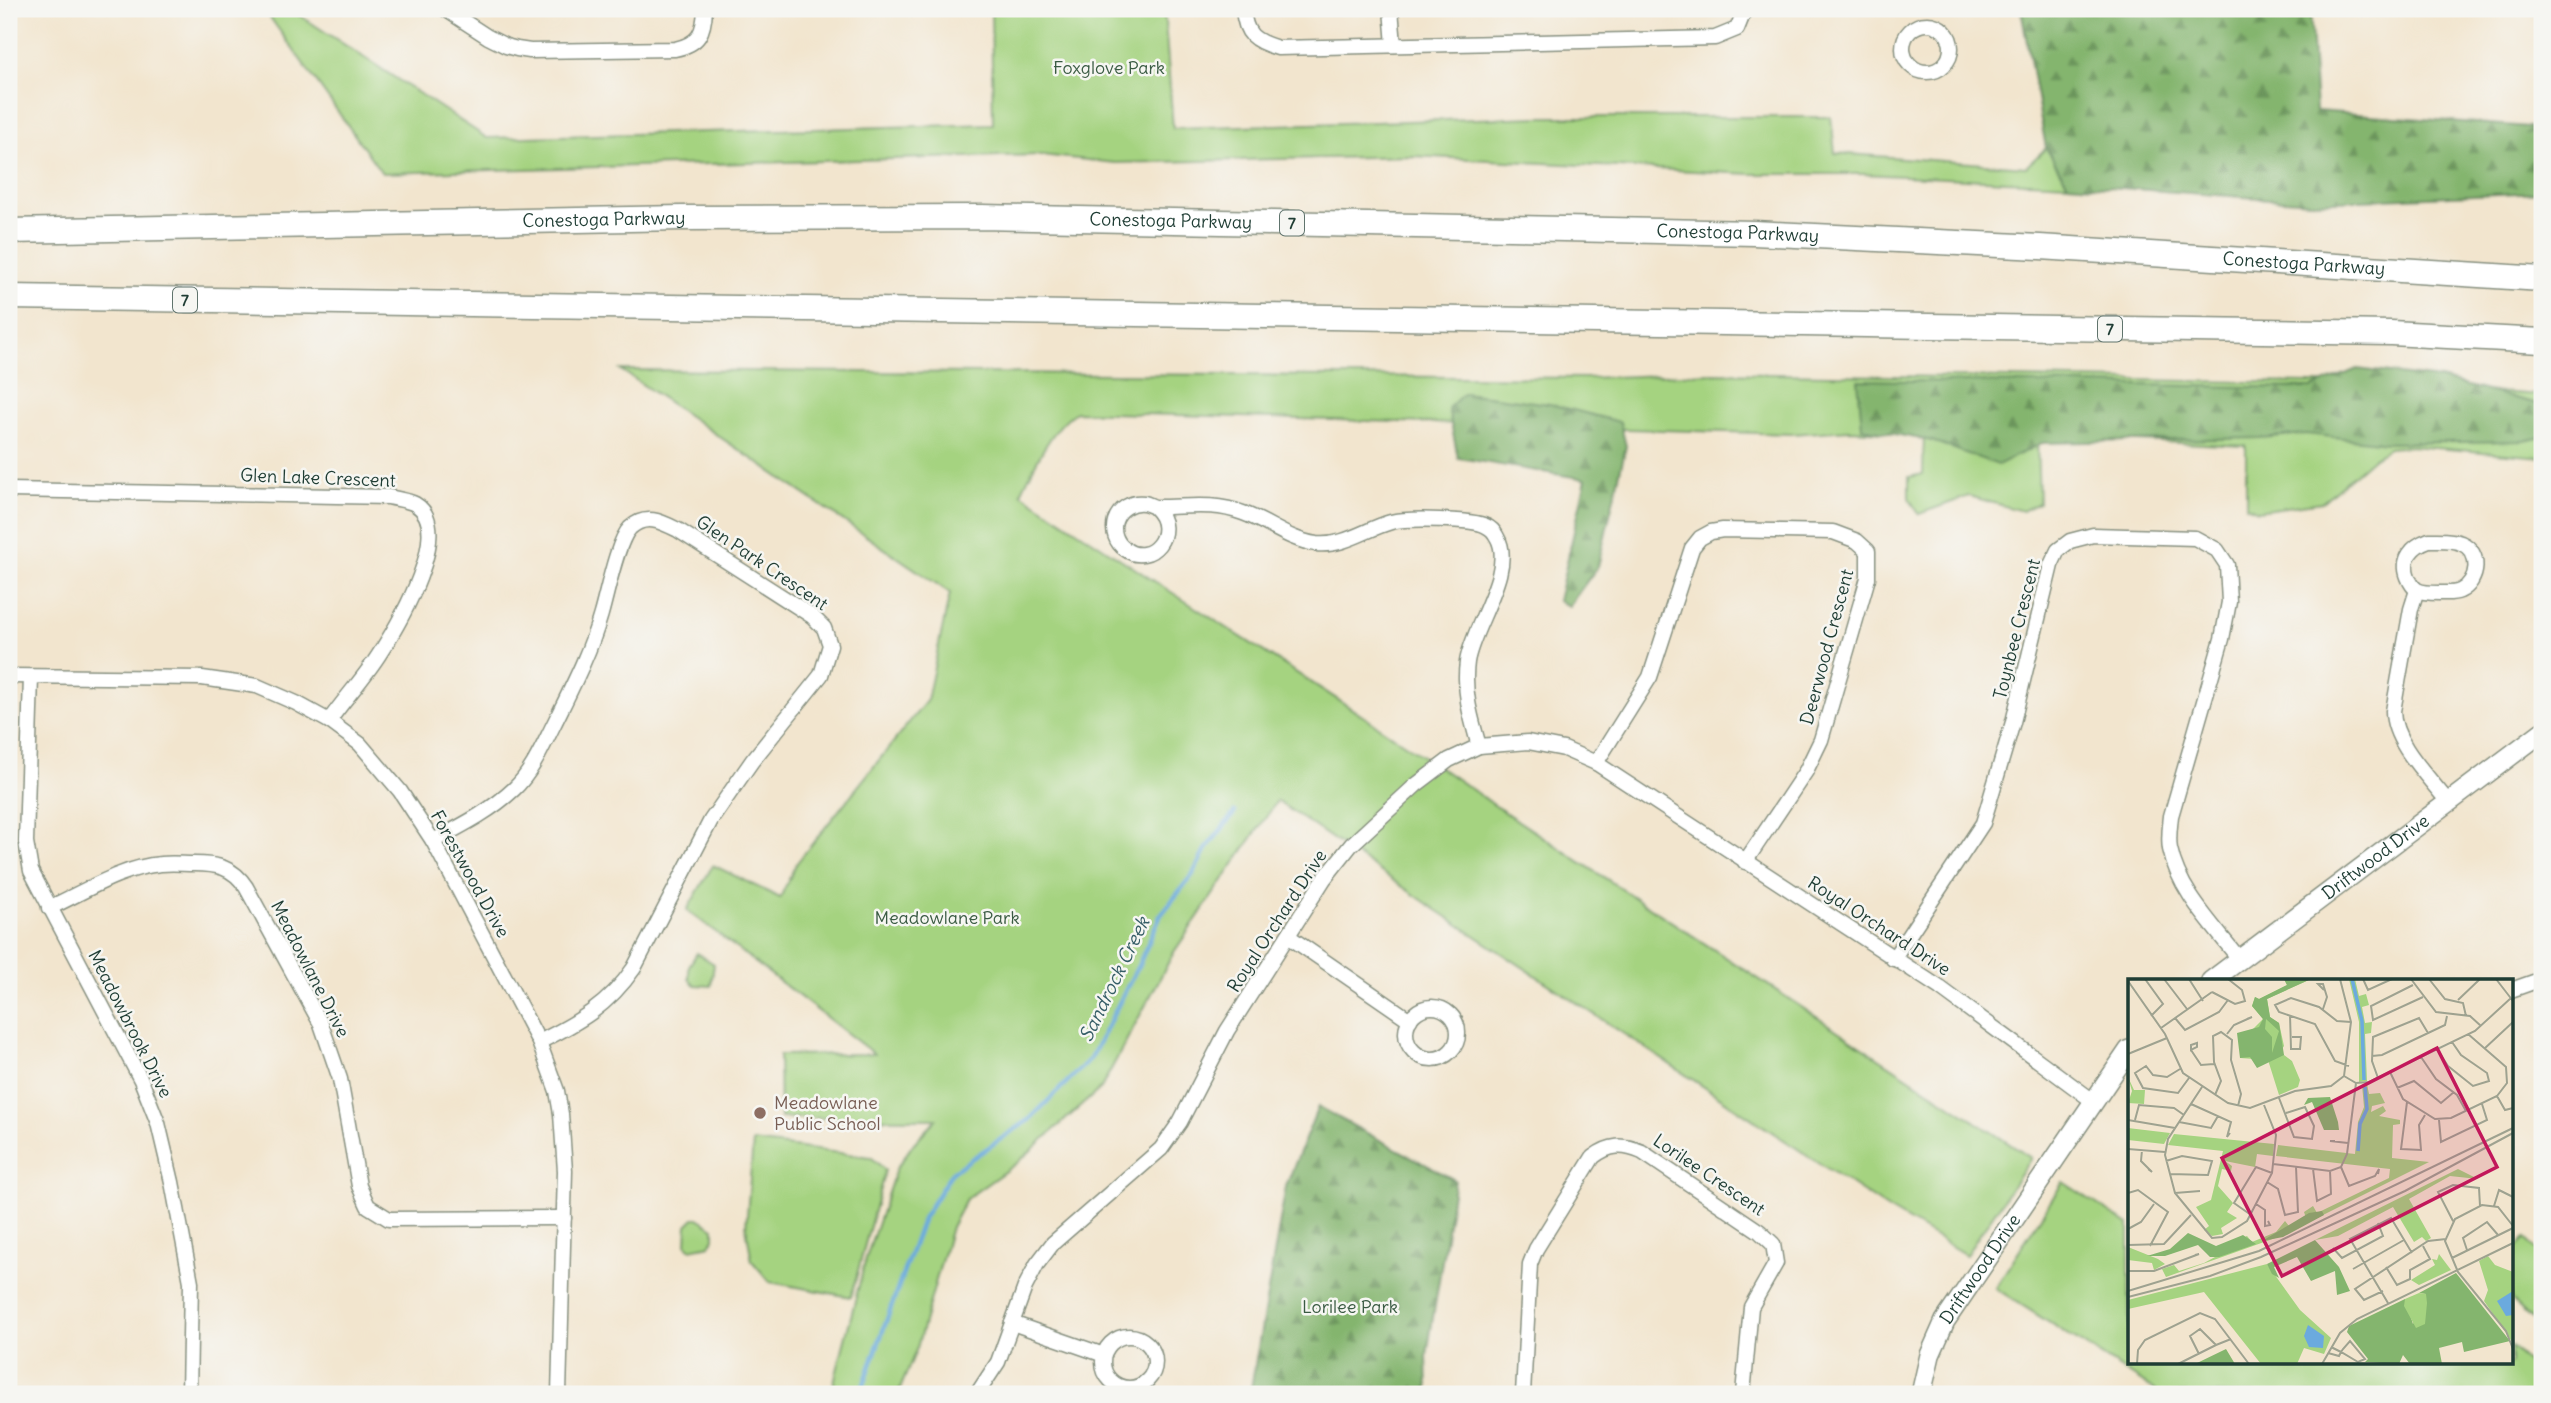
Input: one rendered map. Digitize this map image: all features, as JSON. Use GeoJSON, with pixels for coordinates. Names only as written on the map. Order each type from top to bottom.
{"type":"FeatureCollection","features":[{"type":"Feature","properties":{"kind":"highway","name":"Conestoga Parkway"},"geometry":{"type":"LineString","coordinates":[[9,231],[667,218],[982,217],[1754,233],[2040,247],[2542,279]]}},
{"type":"Feature","properties":{"kind":"highway","name":"7"},"geometry":{"type":"LineString","coordinates":[[9,298],[2363,333],[2542,341]]}},
{"type":"Feature","properties":{"kind":"street"},"geometry":{"type":"LineString","coordinates":[[445,9],[506,47],[530,51],[675,49],[689,46],[701,34],[705,23],[705,9]]}},
{"type":"Feature","properties":{"kind":"street"},"geometry":{"type":"LineString","coordinates":[[1243,9],[1249,33],[1261,43],[1278,48],[1715,38],[1737,29],[1745,9]]}},
{"type":"Feature","properties":{"kind":"street"},"geometry":{"type":"LineString","coordinates":[[1391,9],[1394,45]]}},
{"type":"Feature","properties":{"kind":"street"},"geometry":{"type":"LineString","coordinates":[[1932,9],[1934,24]]}},
{"type":"Feature","properties":{"kind":"street","name":"Glen Lake Crescent"},"geometry":{"type":"LineString","coordinates":[[9,490],[389,497],[416,504],[430,523],[429,548],[413,592],[379,654],[329,721]]}},
{"type":"Feature","properties":{"kind":"street"},"geometry":{"type":"LineString","coordinates":[[1155,508],[1198,504],[1222,506],[1244,513],[1294,538],[1316,544],[1348,540],[1391,522],[1403,520],[1471,522],[1485,525],[1496,534],[1502,546],[1502,562],[1467,662],[1465,696],[1479,746]]}},
{"type":"Feature","properties":{"kind":"street","name":"Glen Park Crescent"},"geometry":{"type":"LineString","coordinates":[[433,841],[496,805],[531,770],[584,663],[621,542],[628,530],[640,521],[657,520],[678,530],[812,617],[824,628],[830,645],[821,675],[752,761],[711,820],[634,968],[619,990],[594,1012],[539,1042]]}},
{"type":"Feature","properties":{"kind":"street","name":"Deerwood Crescent"},"geometry":{"type":"LineString","coordinates":[[1596,763],[1650,677],[1686,561],[1700,538],[1711,532],[1737,530],[1833,532],[1857,541],[1868,551],[1868,578],[1821,740],[1806,771],[1745,862]]}},
{"type":"Feature","properties":{"kind":"street","name":"Toynbee Crescent"},"geometry":{"type":"LineString","coordinates":[[1893,959],[1983,823],[2013,723],[2051,565],[2058,550],[2070,541],[2093,535],[2195,538],[2217,550],[2227,565],[2229,602],[2222,639],[2171,816],[2169,845],[2186,889],[2239,960]]}},
{"type":"Feature","properties":{"kind":"street"},"geometry":{"type":"LineString","coordinates":[[2440,540],[2461,543],[2474,556],[2475,572],[2464,589],[2455,593],[2417,590],[2405,570],[2406,558],[2419,544],[2440,540]]}},
{"type":"Feature","properties":{"kind":"street"},"geometry":{"type":"LineString","coordinates":[[2417,590],[2411,609],[2393,723],[2405,745],[2448,802]]}},
{"type":"Feature","properties":{"kind":"street","name":"Forestwood Drive"},"geometry":{"type":"LineString","coordinates":[[9,676],[202,678],[257,686],[329,721],[360,744],[400,791],[433,841],[539,1042],[554,1083],[561,1114],[565,1171],[559,1394]]}},
{"type":"Feature","properties":{"kind":"street","name":"Meadowbrook Drive"},"geometry":{"type":"LineString","coordinates":[[31,677],[26,842],[31,871],[141,1080],[158,1123],[191,1282],[189,1394]]}},
{"type":"Feature","properties":{"kind":"street","name":"Driftwood Drive"},"geometry":{"type":"LineString","coordinates":[[2214,979],[2542,732]]}},
{"type":"Feature","properties":{"kind":"street","name":"Royal Orchard Drive"},"geometry":{"type":"LineString","coordinates":[[977,1394],[998,1362],[1037,1264],[1053,1242],[1161,1149],[1180,1122],[1227,1031],[1324,879],[1351,845],[1416,785],[1449,760],[1479,746],[1528,742],[1564,749],[1596,763],[1940,988],[2092,1101]]}},
{"type":"Feature","properties":{"kind":"street","name":"Meadowlane Drive"},"geometry":{"type":"LineString","coordinates":[[49,908],[128,871],[159,864],[215,864],[229,869],[246,887],[321,1024],[340,1079],[359,1186],[368,1206],[389,1219],[564,1218]]}},
{"type":"Feature","properties":{"kind":"street"},"geometry":{"type":"LineString","coordinates":[[1288,936],[1410,1020]]}},
{"type":"Feature","properties":{"kind":"street"},"geometry":{"type":"LineString","coordinates":[[2512,990],[2542,979]]}},
{"type":"Feature","properties":{"kind":"street","name":"Driftwood Drive"},"geometry":{"type":"LineString","coordinates":[[1921,1394],[1930,1355],[1945,1321],[2128,1051]]}},
{"type":"Feature","properties":{"kind":"street","name":"Lorilee Crescent"},"geometry":{"type":"LineString","coordinates":[[1523,1394],[1530,1264],[1536,1249],[1593,1157],[1601,1150],[1619,1145],[1642,1152],[1759,1231],[1773,1244],[1776,1254],[1774,1270],[1751,1307],[1743,1394]]}},
{"type":"Feature","properties":{"kind":"street"},"geometry":{"type":"LineString","coordinates":[[1012,1323],[1104,1355]]}},
{"type":"Feature","properties":{"kind":"green space","name":"Foxglove Park"},"geometry":{"type":"Polygon","coordinates":[[[264,9],[290,9],[487,138],[993,124],[991,9],[1164,9],[1173,128],[1540,117],[1831,117],[1835,153],[2026,167],[2046,148],[2068,184],[1862,174],[1750,174],[1413,156],[1115,163],[1041,155],[382,173],[264,9]]]}},
{"type":"Feature","properties":{"kind":"green space"},"geometry":{"type":"Polygon","coordinates":[[[2021,9],[2310,9],[2316,111],[2542,128],[2542,192],[2312,202],[2068,184],[2046,148],[2021,9]]]}},
{"type":"Feature","properties":{"kind":"green space"},"geometry":{"type":"Polygon","coordinates":[[[2357,369],[2440,379],[2542,405],[2542,437],[2525,441],[2387,443],[2306,434],[2260,438],[2042,443],[1998,465],[1932,441],[1862,428],[1858,380],[2312,388],[2357,369]]]}},
{"type":"Feature","properties":{"kind":"green space","name":"Meadowlane Park"},"geometry":{"type":"Polygon","coordinates":[[[621,370],[1587,378],[1712,373],[2369,384],[2542,395],[2542,457],[2411,446],[2389,448],[2374,457],[2322,502],[2258,511],[2246,506],[2246,446],[2073,438],[2037,439],[2039,503],[2022,511],[1969,496],[1919,514],[1909,498],[1909,477],[1923,474],[1924,434],[1850,430],[1791,434],[1076,412],[1067,418],[1051,437],[1021,493],[2031,1158],[1966,1255],[1890,1210],[1435,909],[1277,801],[1174,952],[1101,1088],[1018,1162],[966,1199],[951,1227],[917,1348],[898,1394],[831,1394],[866,1258],[896,1169],[914,1143],[936,1119],[780,1118],[779,1055],[874,1054],[687,910],[713,865],[780,898],[796,864],[927,700],[950,593],[621,370]]]}},
{"type":"Feature","properties":{"kind":"green space"},"geometry":{"type":"Polygon","coordinates":[[[1464,393],[1550,404],[1620,422],[1626,446],[1598,566],[1569,606],[1558,601],[1586,479],[1458,458],[1448,408],[1464,393]]]}},
{"type":"Feature","properties":{"kind":"green space"},"geometry":{"type":"Polygon","coordinates":[[[697,953],[714,964],[711,986],[695,985],[689,979],[689,966],[697,953]]]}},
{"type":"Feature","properties":{"kind":"green space","name":"Lorilee Park"},"geometry":{"type":"Polygon","coordinates":[[[1318,1107],[1455,1180],[1427,1355],[1428,1394],[1250,1394],[1286,1186],[1318,1107]]]}},
{"type":"Feature","properties":{"kind":"green space"},"geometry":{"type":"Polygon","coordinates":[[[753,1142],[871,1157],[885,1170],[851,1297],[770,1282],[752,1261],[746,1227],[753,1142]]]}},
{"type":"Feature","properties":{"kind":"green space"},"geometry":{"type":"Polygon","coordinates":[[[2063,1182],[2128,1224],[2128,1364],[2512,1364],[2512,1348],[2535,1368],[2542,1360],[2542,1394],[2161,1394],[1995,1288],[2063,1182]]]}},
{"type":"Feature","properties":{"kind":"green space"},"geometry":{"type":"Polygon","coordinates":[[[694,1218],[714,1228],[714,1238],[710,1245],[691,1249],[686,1244],[687,1225],[694,1218]]]}},
{"type":"Feature","properties":{"kind":"green space"},"geometry":{"type":"Polygon","coordinates":[[[2525,1239],[2542,1255],[2542,1329],[2512,1301],[2512,1253],[2525,1239]]]}},
{"type":"Feature","properties":{"kind":"waterway","name":"Sandrock Creek"},"geometry":{"type":"LineString","coordinates":[[862,1390],[922,1220],[952,1172],[1029,1120],[1091,1058],[1160,916],[1193,874],[1206,849],[1235,812]]}},
{"type":"Feature","properties":{"kind":"place","name":"Meadowlane Public School"},"geometry":{"type":"Point","coordinates":[760,1113]}}]}
